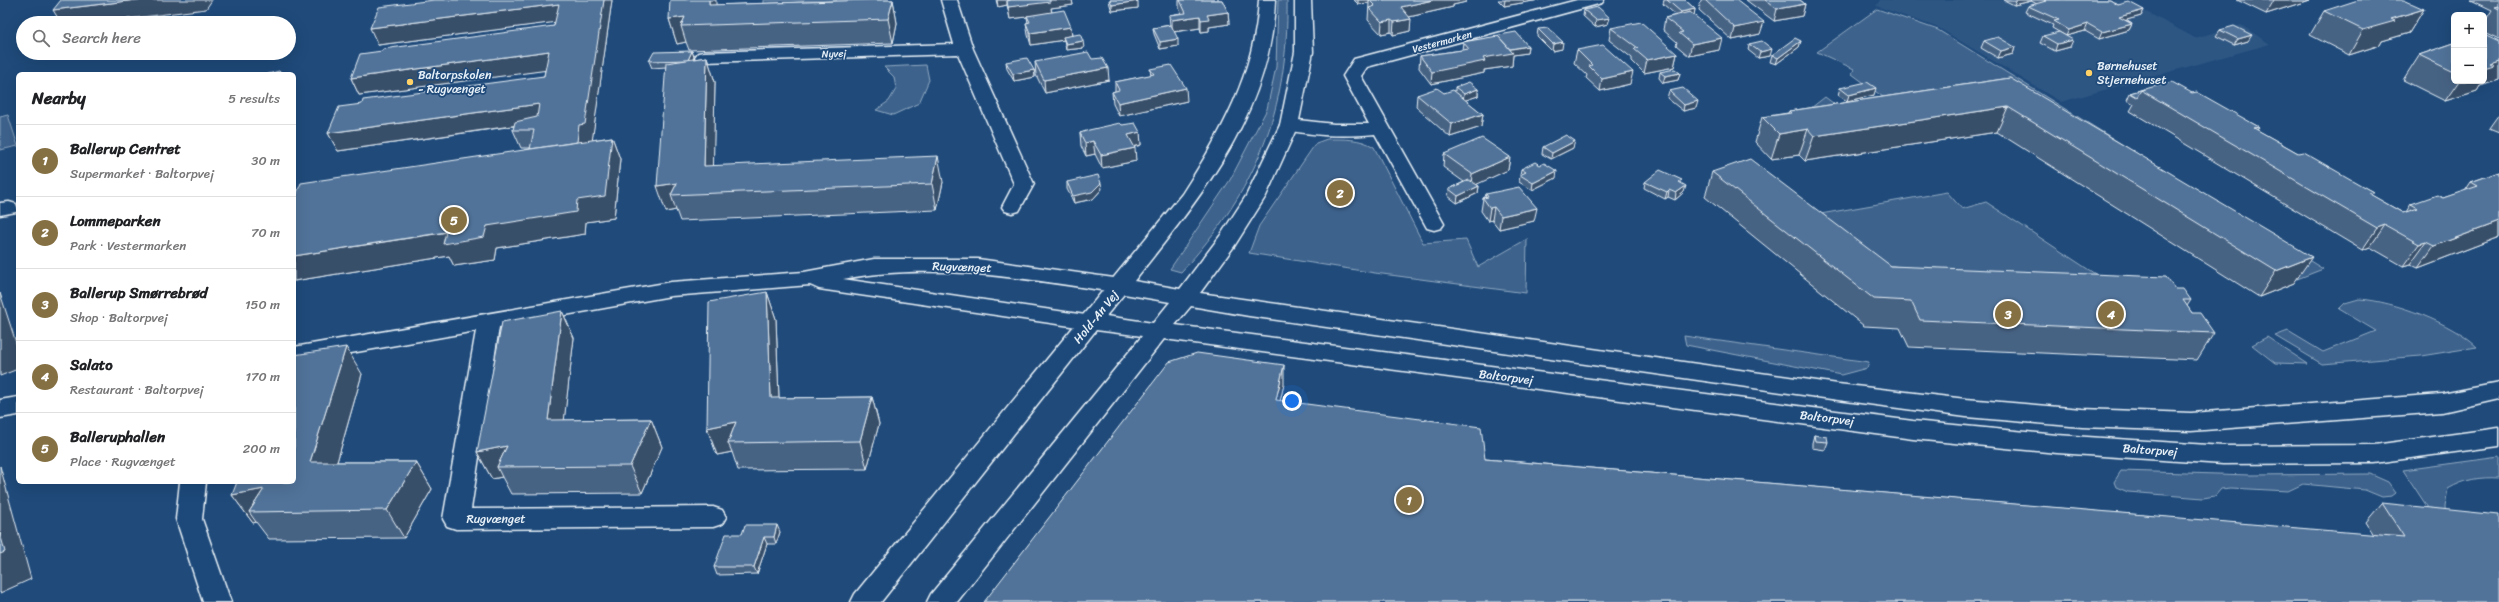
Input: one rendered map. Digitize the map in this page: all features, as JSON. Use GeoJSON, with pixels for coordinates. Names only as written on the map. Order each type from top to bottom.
{"type":"FeatureCollection","features":[{"type":"Feature","properties":{"kind":"street"},"geometry":{"type":"LineString","coordinates":[[949,0],[964,48],[1024,184],[1012,207]]}},
{"type":"Feature","properties":{"kind":"street","name":"Hold-An Vej"},"geometry":{"type":"LineString","coordinates":[[865,602],[1121,286],[1190,197],[1219,153],[1253,79],[1262,43],[1267,0]]}},
{"type":"Feature","properties":{"kind":"street"},"geometry":{"type":"LineString","coordinates":[[941,602],[1185,298],[1228,240],[1256,196],[1289,125],[1304,52],[1303,0]]}},
{"type":"Feature","properties":{"kind":"street","name":"Vestermarken"},"geometry":{"type":"LineString","coordinates":[[1434,224],[1352,76],[1360,63],[1596,0]]}},
{"type":"Feature","properties":{"kind":"street","name":"Nyvej"},"geometry":{"type":"LineString","coordinates":[[704,57],[964,48]]}},
{"type":"Feature","properties":{"kind":"street"},"geometry":{"type":"LineString","coordinates":[[1289,125],[1321,130],[1355,131],[1380,128]]}},
{"type":"Feature","properties":{"kind":"street","name":"Rugvænget"},"geometry":{"type":"LineString","coordinates":[[296,355],[671,289],[804,279],[874,266],[978,266],[1121,286],[1185,298]]}},
{"type":"Feature","properties":{"kind":"street","name":"Rugvænget"},"geometry":{"type":"LineString","coordinates":[[804,279],[1091,322]]}},
{"type":"Feature","properties":{"kind":"street"},"geometry":{"type":"LineString","coordinates":[[1185,298],[1838,392],[1966,408],[2082,418],[2191,422],[2442,403],[2499,391]]}},
{"type":"Feature","properties":{"kind":"street","name":"Rugvænget"},"geometry":{"type":"LineString","coordinates":[[489,321],[456,519],[713,518]]}},
{"type":"Feature","properties":{"kind":"street","name":"Baltorpvej"},"geometry":{"type":"LineString","coordinates":[[1091,322],[1913,430],[2057,444],[2223,455],[2374,454],[2499,437]]}},
{"type":"Feature","properties":{"kind":"street"},"geometry":{"type":"LineString","coordinates":[[0,409],[16,406]]}},
{"type":"Feature","properties":{"kind":"street"},"geometry":{"type":"LineString","coordinates":[[192,484],[189,519],[217,602]]}},
{"type":"Feature","properties":{"kind":"shaded area"},"geometry":{"type":"Polygon","coordinates":[[[764,0],[837,0],[832,4],[764,5],[764,0]]]}},
{"type":"Feature","properties":{"kind":"shaded area"},"geometry":{"type":"Polygon","coordinates":[[[1278,0],[1287,0],[1286,40],[1282,78],[1274,113],[1263,147],[1248,179],[1229,211],[1207,242],[1181,272],[1170,269],[1230,180],[1267,109],[1276,67],[1278,0]]]}},
{"type":"Feature","properties":{"kind":"shaded area","name":"Børnehuset Stjernehuset"},"geometry":{"type":"Polygon","coordinates":[[[1880,0],[2124,0],[2195,38],[2241,25],[2270,44],[2061,102],[1939,28],[1876,6],[1880,0]]]}},
{"type":"Feature","properties":{"kind":"shaded area"},"geometry":{"type":"Polygon","coordinates":[[[1877,9],[1938,30],[2323,269],[2292,281],[2000,103],[1788,126],[1825,97],[1841,109],[1887,100],[1852,74],[1854,69],[1817,52],[1877,9]]]}},
{"type":"Feature","properties":{"kind":"shaded area"},"geometry":{"type":"Polygon","coordinates":[[[926,65],[929,80],[919,103],[893,115],[876,110],[889,101],[896,89],[894,77],[884,67],[926,65]]]}},
{"type":"Feature","properties":{"kind":"shaded area"},"geometry":{"type":"Polygon","coordinates":[[[8,115],[16,140],[16,146],[0,150],[0,117],[8,115]]]}},
{"type":"Feature","properties":{"kind":"shaded area"},"geometry":{"type":"Polygon","coordinates":[[[1327,139],[1345,139],[1363,142],[1374,147],[1423,243],[1466,240],[1478,267],[1527,239],[1526,293],[1375,273],[1249,253],[1259,226],[1316,143],[1327,139]]]}},
{"type":"Feature","properties":{"kind":"shaded area"},"geometry":{"type":"Polygon","coordinates":[[[1947,192],[1962,209],[1986,202],[2118,289],[1891,279],[1809,216],[1947,192]]]}},
{"type":"Feature","properties":{"kind":"shaded area"},"geometry":{"type":"Polygon","coordinates":[[[2359,299],[2389,304],[2422,315],[2453,330],[2477,347],[2421,356],[2322,364],[2275,336],[2288,331],[2323,352],[2376,331],[2339,309],[2345,303],[2359,299]]]}},
{"type":"Feature","properties":{"kind":"shaded area"},"geometry":{"type":"Polygon","coordinates":[[[1684,336],[1869,362],[1867,368],[1841,375],[1686,345],[1684,336]]]}},
{"type":"Feature","properties":{"kind":"shaded area"},"geometry":{"type":"Polygon","coordinates":[[[2267,337],[2308,364],[2275,363],[2252,345],[2267,337]]]}},
{"type":"Feature","properties":{"kind":"shaded area"},"geometry":{"type":"Polygon","coordinates":[[[2499,457],[2499,478],[2473,479],[2448,489],[2445,506],[2446,521],[2427,513],[2428,508],[2403,470],[2499,457]]]}},
{"type":"Feature","properties":{"kind":"shaded area"},"geometry":{"type":"Polygon","coordinates":[[[2121,471],[2250,475],[2370,474],[2388,482],[2396,493],[2392,496],[2382,497],[2365,490],[2303,484],[2288,491],[2231,488],[2221,489],[2215,496],[2203,498],[2128,492],[2116,487],[2114,482],[2121,471]]]}},
{"type":"Feature","properties":{"kind":"building"},"geometry":{"type":"Polygon","coordinates":[[[61,0],[136,0],[53,10],[61,0]]]}},
{"type":"Feature","properties":{"kind":"building"},"geometry":{"type":"Polygon","coordinates":[[[434,0],[604,0],[585,124],[579,125],[577,142],[530,149],[534,130],[513,130],[515,122],[537,117],[539,104],[328,133],[339,107],[362,104],[363,100],[544,76],[549,51],[351,78],[360,54],[382,51],[383,49],[554,26],[559,4],[370,28],[379,7],[434,0]]]}},
{"type":"Feature","properties":{"kind":"building"},"geometry":{"type":"Polygon","coordinates":[[[670,0],[709,0],[709,5],[893,0],[888,19],[681,26],[685,17],[669,19],[670,0]]]}},
{"type":"Feature","properties":{"kind":"building"},"geometry":{"type":"Polygon","coordinates":[[[1050,0],[1050,2],[1008,7],[1007,1],[1050,0]]]}},
{"type":"Feature","properties":{"kind":"building"},"geometry":{"type":"Polygon","coordinates":[[[1110,0],[1137,0],[1138,1],[1112,5],[1110,0]]]}},
{"type":"Feature","properties":{"kind":"building"},"geometry":{"type":"Polygon","coordinates":[[[1180,0],[1222,0],[1228,12],[1207,15],[1209,19],[1201,20],[1200,16],[1172,20],[1169,15],[1186,13],[1180,0]]]}},
{"type":"Feature","properties":{"kind":"building"},"geometry":{"type":"Polygon","coordinates":[[[1369,0],[1433,0],[1401,7],[1411,19],[1394,22],[1391,20],[1382,22],[1369,8],[1375,6],[1369,0]]]}},
{"type":"Feature","properties":{"kind":"building"},"geometry":{"type":"Polygon","coordinates":[[[1667,0],[1685,0],[1695,9],[1681,12],[1667,0]]]}},
{"type":"Feature","properties":{"kind":"building"},"geometry":{"type":"Polygon","coordinates":[[[1705,0],[1736,0],[1764,22],[1735,28],[1705,0]]]}},
{"type":"Feature","properties":{"kind":"building"},"geometry":{"type":"Polygon","coordinates":[[[1765,0],[1800,0],[1805,4],[1777,9],[1765,0]]]}},
{"type":"Feature","properties":{"kind":"building"},"geometry":{"type":"Polygon","coordinates":[[[2044,0],[2110,0],[2118,5],[2129,2],[2144,10],[2119,17],[2132,24],[2102,32],[2088,24],[2069,30],[2054,21],[2059,20],[2028,6],[2046,1],[2044,0]]]}},
{"type":"Feature","properties":{"kind":"building"},"geometry":{"type":"Polygon","coordinates":[[[2358,0],[2404,0],[2424,9],[2391,19],[2395,21],[2363,30],[2324,11],[2358,0]]]}},
{"type":"Feature","properties":{"kind":"building"},"geometry":{"type":"Polygon","coordinates":[[[1598,7],[1610,18],[1596,20],[1584,10],[1598,7]]]}},
{"type":"Feature","properties":{"kind":"building"},"geometry":{"type":"Polygon","coordinates":[[[1064,10],[1071,27],[1030,33],[1026,23],[1030,22],[1027,16],[1064,10]]]}},
{"type":"Feature","properties":{"kind":"building"},"geometry":{"type":"Polygon","coordinates":[[[1690,12],[1722,38],[1692,44],[1679,33],[1683,32],[1665,18],[1690,12]]]}},
{"type":"Feature","properties":{"kind":"building"},"geometry":{"type":"Polygon","coordinates":[[[1641,22],[1677,54],[1647,60],[1634,49],[1638,48],[1611,28],[1641,22]]]}},
{"type":"Feature","properties":{"kind":"building"},"geometry":{"type":"Polygon","coordinates":[[[1171,25],[1178,39],[1160,42],[1153,28],[1171,25]]]}},
{"type":"Feature","properties":{"kind":"building"},"geometry":{"type":"Polygon","coordinates":[[[2234,26],[2252,35],[2238,39],[2220,30],[2234,26]]]}},
{"type":"Feature","properties":{"kind":"building"},"geometry":{"type":"Polygon","coordinates":[[[1548,28],[1563,42],[1553,44],[1538,29],[1548,28]]]}},
{"type":"Feature","properties":{"kind":"building"},"geometry":{"type":"Polygon","coordinates":[[[1516,32],[1528,46],[1510,49],[1498,36],[1494,36],[1516,32]]]}},
{"type":"Feature","properties":{"kind":"building"},"geometry":{"type":"Polygon","coordinates":[[[2059,32],[2073,40],[2057,44],[2043,36],[2059,32]]]}},
{"type":"Feature","properties":{"kind":"building"},"geometry":{"type":"Polygon","coordinates":[[[1080,34],[1083,41],[1066,44],[1063,37],[1080,34]]]}},
{"type":"Feature","properties":{"kind":"building"},"geometry":{"type":"Polygon","coordinates":[[[1498,36],[1513,53],[1483,58],[1485,61],[1432,72],[1420,56],[1469,49],[1463,42],[1498,36]]]}},
{"type":"Feature","properties":{"kind":"building"},"geometry":{"type":"Polygon","coordinates":[[[2487,36],[2499,42],[2499,61],[2490,64],[2494,66],[2487,68],[2487,36]]]}},
{"type":"Feature","properties":{"kind":"building"},"geometry":{"type":"Polygon","coordinates":[[[1998,37],[2015,47],[2001,51],[1984,41],[1998,37]]]}},
{"type":"Feature","properties":{"kind":"building"},"geometry":{"type":"Polygon","coordinates":[[[1795,38],[1801,41],[1778,58],[1772,55],[1795,38]]]}},
{"type":"Feature","properties":{"kind":"building"},"geometry":{"type":"Polygon","coordinates":[[[1762,41],[1772,49],[1760,52],[1749,44],[1762,41]]]}},
{"type":"Feature","properties":{"kind":"building"},"geometry":{"type":"Polygon","coordinates":[[[2451,44],[2451,71],[2419,55],[2451,44]]]}},
{"type":"Feature","properties":{"kind":"building"},"geometry":{"type":"Polygon","coordinates":[[[1603,45],[1633,72],[1602,79],[1589,66],[1592,65],[1577,50],[1603,45]]]}},
{"type":"Feature","properties":{"kind":"building"},"geometry":{"type":"Polygon","coordinates":[[[692,51],[688,60],[649,61],[654,52],[692,51]]]}},
{"type":"Feature","properties":{"kind":"building"},"geometry":{"type":"Polygon","coordinates":[[[1088,52],[1092,59],[1102,58],[1108,68],[1044,80],[1035,62],[1088,52]]]}},
{"type":"Feature","properties":{"kind":"building"},"geometry":{"type":"Polygon","coordinates":[[[707,57],[704,166],[938,156],[932,184],[671,195],[677,183],[657,186],[666,63],[707,57]]]}},
{"type":"Feature","properties":{"kind":"building"},"geometry":{"type":"Polygon","coordinates":[[[1027,58],[1034,70],[1013,74],[1006,62],[1027,58]]]}},
{"type":"Feature","properties":{"kind":"building"},"geometry":{"type":"Polygon","coordinates":[[[1171,65],[1186,88],[1118,103],[1112,92],[1119,90],[1115,82],[1154,74],[1150,69],[1171,65]]]}},
{"type":"Feature","properties":{"kind":"building"},"geometry":{"type":"Polygon","coordinates":[[[1675,69],[1680,73],[1665,76],[1660,72],[1675,69]]]}},
{"type":"Feature","properties":{"kind":"building"},"geometry":{"type":"Polygon","coordinates":[[[2010,78],[2312,257],[2276,271],[2008,107],[1814,136],[1808,129],[1779,134],[1762,117],[1791,113],[1789,111],[2010,78]]]}},
{"type":"Feature","properties":{"kind":"building"},"geometry":{"type":"Polygon","coordinates":[[[1469,82],[1478,89],[1464,94],[1455,87],[1469,82]]]}},
{"type":"Feature","properties":{"kind":"building"},"geometry":{"type":"Polygon","coordinates":[[[1867,82],[1876,88],[1849,95],[1840,88],[1867,82]]]}},
{"type":"Feature","properties":{"kind":"building"},"geometry":{"type":"Polygon","coordinates":[[[2172,82],[2192,93],[2197,92],[2259,127],[2254,128],[2298,153],[2303,152],[2373,192],[2368,193],[2403,213],[2418,208],[2411,204],[2437,195],[2443,198],[2478,186],[2471,182],[2499,172],[2499,222],[2434,246],[2426,242],[2419,244],[2385,225],[2377,228],[2141,90],[2172,82]]]}},
{"type":"Feature","properties":{"kind":"building"},"geometry":{"type":"Polygon","coordinates":[[[1437,88],[1444,93],[1453,90],[1483,114],[1452,124],[1417,95],[1437,88]]]}},
{"type":"Feature","properties":{"kind":"building"},"geometry":{"type":"Polygon","coordinates":[[[1683,88],[1698,101],[1684,105],[1669,91],[1683,88]]]}},
{"type":"Feature","properties":{"kind":"building"},"geometry":{"type":"Polygon","coordinates":[[[2144,89],[2141,90],[2137,97],[2130,93],[2144,89]]]}},
{"type":"Feature","properties":{"kind":"building"},"geometry":{"type":"Polygon","coordinates":[[[1120,123],[1122,125],[1135,123],[1140,132],[1128,135],[1135,148],[1101,155],[1093,141],[1085,143],[1080,133],[1089,130],[1120,123]]]}},
{"type":"Feature","properties":{"kind":"building"},"geometry":{"type":"Polygon","coordinates":[[[1566,135],[1575,141],[1552,153],[1543,147],[1566,135]]]}},
{"type":"Feature","properties":{"kind":"building"},"geometry":{"type":"Polygon","coordinates":[[[612,137],[605,196],[577,200],[576,212],[487,226],[484,237],[443,244],[446,232],[296,256],[296,195],[301,183],[612,137]]]}},
{"type":"Feature","properties":{"kind":"building"},"geometry":{"type":"Polygon","coordinates":[[[1482,138],[1510,157],[1472,174],[1444,154],[1482,138]]]}},
{"type":"Feature","properties":{"kind":"building"},"geometry":{"type":"Polygon","coordinates":[[[1750,159],[1891,266],[2166,277],[2175,289],[2183,289],[2191,300],[2183,300],[2192,313],[2200,313],[2214,333],[1920,320],[1911,301],[1874,299],[1712,172],[1750,159]]]}},
{"type":"Feature","properties":{"kind":"building"},"geometry":{"type":"Polygon","coordinates":[[[1535,162],[1540,165],[1544,163],[1557,171],[1533,183],[1520,175],[1526,172],[1521,169],[1535,162]]]}},
{"type":"Feature","properties":{"kind":"building"},"geometry":{"type":"Polygon","coordinates":[[[1660,170],[1682,180],[1679,182],[1686,186],[1676,193],[1669,190],[1667,192],[1645,182],[1660,170]]]}},
{"type":"Feature","properties":{"kind":"building"},"geometry":{"type":"Polygon","coordinates":[[[1098,175],[1101,183],[1092,192],[1073,196],[1067,182],[1098,175]]]}},
{"type":"Feature","properties":{"kind":"building"},"geometry":{"type":"Polygon","coordinates":[[[1469,180],[1479,186],[1458,196],[1449,189],[1469,180]]]}},
{"type":"Feature","properties":{"kind":"building"},"geometry":{"type":"Polygon","coordinates":[[[1519,187],[1537,208],[1501,216],[1494,207],[1490,208],[1483,198],[1488,197],[1486,194],[1519,187]]]}},
{"type":"Feature","properties":{"kind":"building"},"geometry":{"type":"Polygon","coordinates":[[[767,292],[771,398],[872,397],[860,441],[728,443],[736,422],[707,428],[709,302],[767,292]]]}},
{"type":"Feature","properties":{"kind":"building"},"geometry":{"type":"Polygon","coordinates":[[[562,311],[548,420],[651,419],[630,466],[497,467],[507,446],[477,452],[502,322],[562,311]]]}},
{"type":"Feature","properties":{"kind":"building"},"geometry":{"type":"Polygon","coordinates":[[[346,347],[310,462],[416,462],[387,510],[249,512],[264,489],[232,495],[236,484],[296,484],[296,355],[346,347]]]}},
{"type":"Feature","properties":{"kind":"building"},"geometry":{"type":"Polygon","coordinates":[[[1197,353],[1284,365],[1276,400],[1481,427],[1485,459],[2404,537],[2382,503],[2499,515],[2499,602],[984,602],[1169,362],[1197,353]]]}},
{"type":"Feature","properties":{"kind":"building"},"geometry":{"type":"Polygon","coordinates":[[[1814,435],[1827,437],[1828,442],[1815,441],[1814,435]]]}},
{"type":"Feature","properties":{"kind":"building"},"geometry":{"type":"Polygon","coordinates":[[[745,525],[777,525],[774,537],[764,537],[754,567],[714,567],[726,534],[742,534],[745,525]]]}},
{"type":"Feature","properties":{"kind":"building"},"geometry":{"type":"Polygon","coordinates":[[[0,533],[5,552],[0,554],[0,533]]]}},
{"type":"Feature","properties":{"kind":"place","name":"Børnehuset Stjernehuset"},"geometry":{"type":"Point","coordinates":[2089,73]}},
{"type":"Feature","properties":{"kind":"place","name":"Baltorpskolen - Rugvænget"},"geometry":{"type":"Point","coordinates":[410,82]}},
{"type":"Feature","properties":{"kind":"place","name":"Lommeparken"},"geometry":{"type":"Point","coordinates":[1340,193]}},
{"type":"Feature","properties":{"kind":"place","name":"Balleruphallen"},"geometry":{"type":"Point","coordinates":[454,220]}},
{"type":"Feature","properties":{"kind":"place","name":"Ballerup Smørrebrød"},"geometry":{"type":"Point","coordinates":[2008,314]}},
{"type":"Feature","properties":{"kind":"place","name":"Salato"},"geometry":{"type":"Point","coordinates":[2111,314]}},
{"type":"Feature","properties":{"kind":"place","name":"Ballerup Centret"},"geometry":{"type":"Point","coordinates":[1409,500]}}]}
